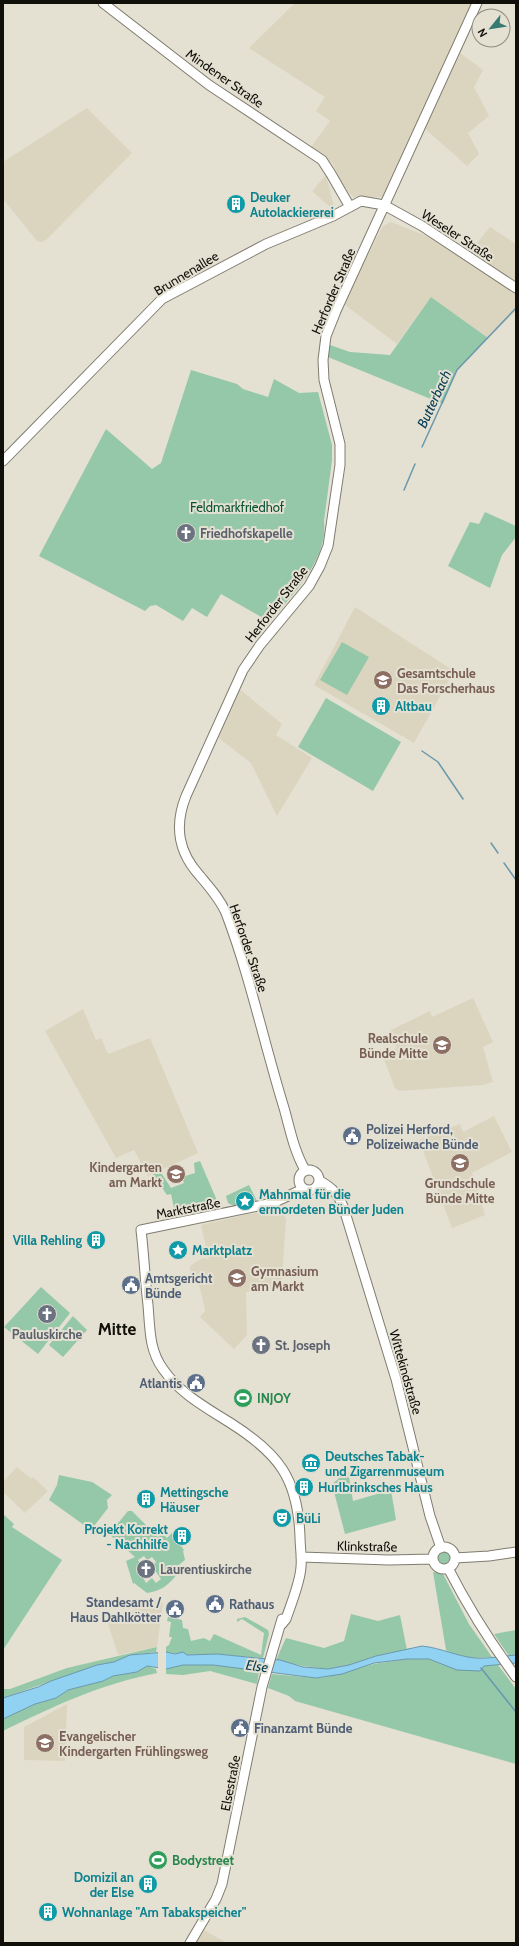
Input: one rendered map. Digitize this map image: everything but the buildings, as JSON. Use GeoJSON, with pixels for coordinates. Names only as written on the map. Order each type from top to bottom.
{"type":"FeatureCollection","features":[{"type":"Feature","properties":{"kind":"main road","name":"Mindener Straße"},"geometry":{"type":"LineString","coordinates":[[103,3],[203,80],[322,160],[331,174],[333,186],[346,209]]}},
{"type":"Feature","properties":{"kind":"main road","name":"Herforder Straße"},"geometry":{"type":"LineString","coordinates":[[302,1179],[247,976],[236,943],[219,900],[191,866],[184,855],[178,834],[179,820],[186,796],[238,680],[260,644],[309,586],[324,558],[330,533],[340,454],[339,435],[324,380],[324,347],[330,325],[477,3]]}},
{"type":"Feature","properties":{"kind":"main road","name":"Brunnenallee"},"geometry":{"type":"LineString","coordinates":[[3,461],[162,299],[266,244],[346,209],[360,201],[384,205]]}},
{"type":"Feature","properties":{"kind":"main road","name":"Weseler Straße"},"geometry":{"type":"LineString","coordinates":[[384,205],[422,226],[516,288]]}},
{"type":"Feature","properties":{"kind":"main road","name":"Wittekindstraße"},"geometry":{"type":"LineString","coordinates":[[302,1179],[313,1170],[316,1173],[318,1184],[335,1191],[343,1204],[396,1379],[430,1516],[441,1548]]}},
{"type":"Feature","properties":{"kind":"main road"},"geometry":{"type":"LineString","coordinates":[[302,1179],[313,1190],[318,1184]]}},
{"type":"Feature","properties":{"kind":"main road","name":"Marktstraße"},"geometry":{"type":"LineString","coordinates":[[141,1230],[273,1203],[286,1197],[302,1179]]}},
{"type":"Feature","properties":{"kind":"main road","name":"Elsestraße"},"geometry":{"type":"LineString","coordinates":[[141,1230],[152,1346],[163,1369],[178,1387],[203,1407],[252,1438],[274,1457],[292,1486],[296,1500],[300,1527],[300,1557],[282,1618],[282,1624],[263,1683],[222,1884],[216,1899],[190,1943]]}},
{"type":"Feature","properties":{"kind":"main road"},"geometry":{"type":"LineString","coordinates":[[441,1548],[451,1549],[455,1558],[453,1564],[448,1568],[438,1567],[433,1559],[435,1552],[441,1548]]}},
{"type":"Feature","properties":{"kind":"main road"},"geometry":{"type":"LineString","coordinates":[[455,1558],[489,1556],[516,1552]]}},
{"type":"Feature","properties":{"kind":"main road","name":"Klinkstraße"},"geometry":{"type":"LineString","coordinates":[[300,1557],[389,1560],[433,1559]]}},
{"type":"Feature","properties":{"kind":"main road"},"geometry":{"type":"LineString","coordinates":[[448,1568],[467,1605],[488,1640],[516,1677]]}},
{"type":"Feature","properties":{"kind":"shaded area"},"geometry":{"type":"Polygon","coordinates":[[[295,3],[471,3],[385,197],[353,197],[343,185],[332,163],[311,147],[330,121],[316,111],[325,97],[249,48],[295,3]]]}},
{"type":"Feature","properties":{"kind":"shaded area"},"geometry":{"type":"Polygon","coordinates":[[[460,53],[483,70],[474,87],[489,116],[468,133],[479,154],[467,166],[423,127],[460,53]]]}},
{"type":"Feature","properties":{"kind":"shaded area"},"geometry":{"type":"Polygon","coordinates":[[[87,108],[132,153],[46,240],[42,242],[37,241],[3,199],[3,162],[87,108]]]}},
{"type":"Feature","properties":{"kind":"shaded area"},"geometry":{"type":"Polygon","coordinates":[[[326,175],[334,207],[333,210],[312,191],[326,175]]]}},
{"type":"Feature","properties":{"kind":"shaded area"},"geometry":{"type":"Polygon","coordinates":[[[391,222],[439,241],[516,292],[516,311],[488,338],[431,297],[397,344],[345,305],[361,268],[383,226],[391,222]]]}},
{"type":"Feature","properties":{"kind":"shaded area"},"geometry":{"type":"Polygon","coordinates":[[[490,227],[516,244],[516,278],[514,281],[472,254],[472,249],[490,227]]]}},
{"type":"Feature","properties":{"kind":"shaded area","name":"Gesamtschule Das Forscherhaus"},"geometry":{"type":"Polygon","coordinates":[[[355,607],[454,671],[414,743],[314,685],[355,607]]]}},
{"type":"Feature","properties":{"kind":"shaded area"},"geometry":{"type":"Polygon","coordinates":[[[237,687],[282,724],[276,735],[312,758],[277,816],[251,763],[220,739],[217,734],[237,687]]]}},
{"type":"Feature","properties":{"kind":"shaded area","name":"Realschule Bünde Mitte"},"geometry":{"type":"Polygon","coordinates":[[[473,998],[493,1042],[483,1047],[493,1082],[483,1085],[399,1091],[395,1088],[382,1054],[397,1048],[389,1031],[430,1011],[432,1017],[473,998]]]}},
{"type":"Feature","properties":{"kind":"shaded area"},"geometry":{"type":"Polygon","coordinates":[[[83,1009],[96,1040],[101,1038],[108,1054],[150,1038],[198,1153],[148,1176],[134,1150],[116,1158],[45,1031],[83,1009]]]}},
{"type":"Feature","properties":{"kind":"shaded area","name":"Grundschule Bünde Mitte"},"geometry":{"type":"Polygon","coordinates":[[[494,1116],[512,1152],[472,1173],[485,1215],[452,1228],[419,1140],[460,1124],[463,1132],[494,1116]]]}},
{"type":"Feature","properties":{"kind":"shaded area","name":"Gymnasium am Markt"},"geometry":{"type":"Polygon","coordinates":[[[276,1211],[283,1214],[286,1219],[281,1290],[246,1292],[247,1335],[234,1349],[200,1317],[205,1311],[204,1305],[198,1280],[191,1280],[190,1266],[205,1258],[209,1260],[201,1225],[248,1214],[276,1211]]]}},
{"type":"Feature","properties":{"kind":"shaded area"},"geometry":{"type":"Polygon","coordinates":[[[17,1467],[31,1479],[33,1477],[48,1491],[25,1513],[3,1492],[3,1482],[17,1467]]]}},
{"type":"Feature","properties":{"kind":"shaded area"},"geometry":{"type":"Polygon","coordinates":[[[160,1600],[163,1603],[157,1647],[118,1655],[107,1620],[160,1600]]]}},
{"type":"Feature","properties":{"kind":"shaded area","name":"Evangelischer Kindergarten Frühlingsweg"},"geometry":{"type":"Polygon","coordinates":[[[67,1704],[65,1761],[24,1760],[24,1727],[67,1704]]]}},
{"type":"Feature","properties":{"kind":"shaded area"},"geometry":{"type":"Polygon","coordinates":[[[202,1929],[227,1943],[193,1943],[202,1929]]]}},
{"type":"Feature","properties":{"kind":"green space"},"geometry":{"type":"Polygon","coordinates":[[[431,297],[488,338],[457,370],[443,404],[328,357],[330,345],[350,352],[390,355],[431,297]]]}},
{"type":"Feature","properties":{"kind":"green space","name":"Feldmarkfriedhof"},"geometry":{"type":"Polygon","coordinates":[[[191,370],[237,384],[243,389],[268,397],[274,379],[299,393],[318,392],[332,445],[332,460],[324,521],[324,536],[315,563],[307,576],[270,622],[221,594],[207,617],[192,608],[183,621],[156,605],[150,606],[145,611],[39,556],[106,429],[152,469],[161,463],[191,370]]]}},
{"type":"Feature","properties":{"kind":"green space"},"geometry":{"type":"Polygon","coordinates":[[[485,512],[516,526],[516,537],[502,555],[490,588],[448,566],[470,522],[479,524],[485,512]]]}},
{"type":"Feature","properties":{"kind":"green space"},"geometry":{"type":"Polygon","coordinates":[[[342,642],[369,657],[347,695],[320,680],[342,642]]]}},
{"type":"Feature","properties":{"kind":"green space"},"geometry":{"type":"Polygon","coordinates":[[[326,698],[401,742],[373,791],[298,747],[326,698]]]}},
{"type":"Feature","properties":{"kind":"green space"},"geometry":{"type":"Polygon","coordinates":[[[200,1161],[218,1203],[196,1208],[196,1214],[176,1218],[171,1194],[167,1195],[153,1174],[160,1171],[171,1188],[184,1183],[182,1177],[195,1173],[194,1163],[200,1161]]]}},
{"type":"Feature","properties":{"kind":"green space"},"geometry":{"type":"Polygon","coordinates":[[[249,1185],[257,1201],[234,1206],[228,1203],[226,1196],[249,1185]]]}},
{"type":"Feature","properties":{"kind":"green space"},"geometry":{"type":"Polygon","coordinates":[[[41,1287],[70,1313],[38,1354],[4,1327],[41,1287]]]}},
{"type":"Feature","properties":{"kind":"green space"},"geometry":{"type":"Polygon","coordinates":[[[73,1316],[87,1330],[63,1357],[49,1345],[73,1316]]]}},
{"type":"Feature","properties":{"kind":"green space"},"geometry":{"type":"Polygon","coordinates":[[[348,1471],[353,1501],[391,1490],[396,1520],[345,1534],[332,1484],[348,1471]]]}},
{"type":"Feature","properties":{"kind":"green space"},"geometry":{"type":"Polygon","coordinates":[[[59,1475],[92,1482],[112,1495],[107,1500],[108,1508],[91,1530],[49,1500],[57,1485],[59,1475]]]}},
{"type":"Feature","properties":{"kind":"green space"},"geometry":{"type":"Polygon","coordinates":[[[128,1511],[132,1511],[158,1537],[163,1534],[167,1538],[172,1533],[182,1544],[181,1546],[184,1550],[185,1560],[175,1568],[177,1574],[168,1584],[161,1589],[147,1593],[134,1583],[133,1584],[126,1561],[135,1557],[109,1534],[128,1511]],[[144,1556],[138,1560],[141,1565],[138,1565],[136,1571],[138,1574],[140,1572],[146,1583],[152,1578],[156,1583],[161,1579],[152,1566],[156,1562],[152,1557],[147,1560],[144,1556]]]}},
{"type":"Feature","properties":{"kind":"green space"},"geometry":{"type":"Polygon","coordinates":[[[3,1514],[14,1524],[12,1527],[62,1560],[3,1650],[3,1514]]]}},
{"type":"Feature","properties":{"kind":"green space"},"geometry":{"type":"Polygon","coordinates":[[[442,1552],[446,1552],[450,1558],[446,1564],[442,1564],[438,1560],[438,1556],[442,1552]]]}},
{"type":"Feature","properties":{"kind":"green space"},"geometry":{"type":"Polygon","coordinates":[[[433,1572],[443,1574],[469,1624],[492,1657],[474,1658],[456,1655],[446,1650],[433,1572]]]}},
{"type":"Feature","properties":{"kind":"green space"},"geometry":{"type":"Polygon","coordinates":[[[351,1614],[378,1621],[400,1615],[407,1650],[376,1656],[349,1665],[328,1669],[303,1666],[276,1660],[286,1638],[324,1648],[344,1641],[351,1614]]]}},
{"type":"Feature","properties":{"kind":"green space"},"geometry":{"type":"Polygon","coordinates":[[[168,1617],[182,1620],[183,1628],[188,1629],[191,1641],[204,1638],[210,1641],[214,1634],[261,1655],[264,1633],[242,1619],[237,1622],[237,1619],[245,1617],[268,1630],[269,1634],[263,1658],[217,1654],[187,1655],[166,1652],[166,1647],[169,1645],[172,1637],[169,1637],[171,1622],[167,1621],[168,1617]]]}},
{"type":"Feature","properties":{"kind":"green space"},"geometry":{"type":"Polygon","coordinates":[[[516,1630],[516,1655],[509,1656],[494,1634],[516,1630]]]}},
{"type":"Feature","properties":{"kind":"green space"},"geometry":{"type":"Polygon","coordinates":[[[157,1647],[156,1652],[130,1655],[114,1662],[97,1665],[3,1698],[3,1689],[10,1689],[67,1668],[157,1647]]]}},
{"type":"Feature","properties":{"kind":"green space"},"geometry":{"type":"Polygon","coordinates":[[[407,1659],[429,1659],[459,1670],[480,1671],[484,1666],[498,1665],[516,1689],[516,1764],[295,1701],[289,1696],[268,1688],[272,1674],[316,1678],[326,1677],[374,1664],[407,1659]]]}},
{"type":"Feature","properties":{"kind":"green space"},"geometry":{"type":"Polygon","coordinates":[[[183,1665],[213,1665],[259,1671],[257,1684],[210,1671],[183,1675],[166,1674],[166,1669],[183,1665]]]}},
{"type":"Feature","properties":{"kind":"green space"},"geometry":{"type":"Polygon","coordinates":[[[147,1666],[156,1669],[157,1673],[116,1683],[78,1697],[3,1731],[3,1719],[35,1704],[56,1698],[68,1690],[103,1681],[113,1676],[137,1672],[147,1666]]]}},
{"type":"Feature","properties":{"kind":"water","name":"Else"},"geometry":{"type":"Polygon","coordinates":[[[422,1646],[475,1658],[516,1655],[516,1663],[484,1666],[480,1671],[457,1670],[429,1659],[407,1659],[374,1663],[342,1674],[316,1678],[213,1665],[183,1665],[166,1669],[147,1666],[137,1672],[113,1676],[103,1681],[68,1690],[56,1698],[35,1704],[3,1719],[3,1698],[38,1687],[97,1665],[114,1662],[130,1655],[166,1652],[175,1654],[183,1652],[187,1655],[217,1654],[280,1660],[303,1667],[328,1669],[349,1665],[376,1656],[422,1646]]]}},
{"type":"Feature","properties":{"kind":"pier"},"geometry":{"type":"Polygon","coordinates":[[[158,1650],[166,1650],[166,1671],[158,1670],[158,1650]]]}},
{"type":"Feature","properties":{"kind":"waterway","name":"Butterbach"},"geometry":{"type":"LineString","coordinates":[[422,447],[457,370],[516,308]]}},
{"type":"Feature","properties":{"kind":"waterway","name":"Butterbach"},"geometry":{"type":"LineString","coordinates":[[404,490],[415,464]]}},
{"type":"Feature","properties":{"kind":"waterway","name":"Butterbach"},"geometry":{"type":"LineString","coordinates":[[422,751],[438,762],[463,799]]}},
{"type":"Feature","properties":{"kind":"waterway","name":"Butterbach"},"geometry":{"type":"LineString","coordinates":[[491,843],[498,853]]}},
{"type":"Feature","properties":{"kind":"waterway","name":"Butterbach"},"geometry":{"type":"LineString","coordinates":[[504,863],[516,880]]}},
{"type":"Feature","properties":{"kind":"waterway"},"geometry":{"type":"LineString","coordinates":[[481,1668],[516,1712]]}},
{"type":"Feature","properties":{"kind":"place","name":"Deuker Autolackiererei"},"geometry":{"type":"Point","coordinates":[236,204]}},
{"type":"Feature","properties":{"kind":"place","name":"Friedhofskapelle"},"geometry":{"type":"Point","coordinates":[186,533]}},
{"type":"Feature","properties":{"kind":"place","name":"Gesamtschule Das Forscherhaus"},"geometry":{"type":"Point","coordinates":[383,680]}},
{"type":"Feature","properties":{"kind":"place","name":"Altbau"},"geometry":{"type":"Point","coordinates":[381,706]}},
{"type":"Feature","properties":{"kind":"place","name":"Realschule Bünde Mitte"},"geometry":{"type":"Point","coordinates":[442,1045]}},
{"type":"Feature","properties":{"kind":"place","name":"Polizei Herford, Polizeiwache Bünde"},"geometry":{"type":"Point","coordinates":[352,1136]}},
{"type":"Feature","properties":{"kind":"place","name":"Grundschule Bünde Mitte"},"geometry":{"type":"Point","coordinates":[460,1163]}},
{"type":"Feature","properties":{"kind":"place","name":"Kindergarten am Markt"},"geometry":{"type":"Point","coordinates":[176,1174]}},
{"type":"Feature","properties":{"kind":"place","name":"Mahnmal für die ermordeten Bünder Juden"},"geometry":{"type":"Point","coordinates":[245,1201]}},
{"type":"Feature","properties":{"kind":"place","name":"Villa Rehling"},"geometry":{"type":"Point","coordinates":[96,1240]}},
{"type":"Feature","properties":{"kind":"place","name":"Marktplatz"},"geometry":{"type":"Point","coordinates":[178,1250]}},
{"type":"Feature","properties":{"kind":"place","name":"Gymnasium am Markt"},"geometry":{"type":"Point","coordinates":[237,1278]}},
{"type":"Feature","properties":{"kind":"place","name":"Amtsgericht Bünde"},"geometry":{"type":"Point","coordinates":[131,1285]}},
{"type":"Feature","properties":{"kind":"place","name":"Pauluskirche"},"geometry":{"type":"Point","coordinates":[47,1314]}},
{"type":"Feature","properties":{"kind":"place","name":"St. Joseph"},"geometry":{"type":"Point","coordinates":[261,1345]}},
{"type":"Feature","properties":{"kind":"place","name":"Atlantis"},"geometry":{"type":"Point","coordinates":[196,1383]}},
{"type":"Feature","properties":{"kind":"place","name":"INJOY"},"geometry":{"type":"Point","coordinates":[243,1398]}},
{"type":"Feature","properties":{"kind":"place","name":"Deutsches Tabak- und Zigarrenmuseum"},"geometry":{"type":"Point","coordinates":[311,1463]}},
{"type":"Feature","properties":{"kind":"place","name":"Hurlbrinksches Haus"},"geometry":{"type":"Point","coordinates":[304,1487]}},
{"type":"Feature","properties":{"kind":"place","name":"Mettingsche Häuser"},"geometry":{"type":"Point","coordinates":[146,1499]}},
{"type":"Feature","properties":{"kind":"place","name":"BüLi"},"geometry":{"type":"Point","coordinates":[282,1518]}},
{"type":"Feature","properties":{"kind":"place","name":"Projekt Korrekt - Nachhilfe"},"geometry":{"type":"Point","coordinates":[182,1536]}},
{"type":"Feature","properties":{"kind":"place","name":"Laurentiuskirche"},"geometry":{"type":"Point","coordinates":[146,1569]}},
{"type":"Feature","properties":{"kind":"place","name":"Rathaus"},"geometry":{"type":"Point","coordinates":[215,1604]}},
{"type":"Feature","properties":{"kind":"place","name":"Standesamt / Haus Dahlkötter"},"geometry":{"type":"Point","coordinates":[175,1609]}},
{"type":"Feature","properties":{"kind":"place","name":"Finanzamt Bünde"},"geometry":{"type":"Point","coordinates":[240,1728]}},
{"type":"Feature","properties":{"kind":"place","name":"Evangelischer Kindergarten Frühlingsweg"},"geometry":{"type":"Point","coordinates":[45,1743]}},
{"type":"Feature","properties":{"kind":"place","name":"Bodystreet"},"geometry":{"type":"Point","coordinates":[158,1860]}},
{"type":"Feature","properties":{"kind":"place","name":"Domizil an der Else"},"geometry":{"type":"Point","coordinates":[148,1884]}},
{"type":"Feature","properties":{"kind":"place","name":"Wohnanlage \"Am Tabakspeicher\""},"geometry":{"type":"Point","coordinates":[48,1912]}},
{"type":"Feature","properties":{"kind":"district","name":"Mitte"},"geometry":{"type":"Point","coordinates":[117,1329]}}]}
